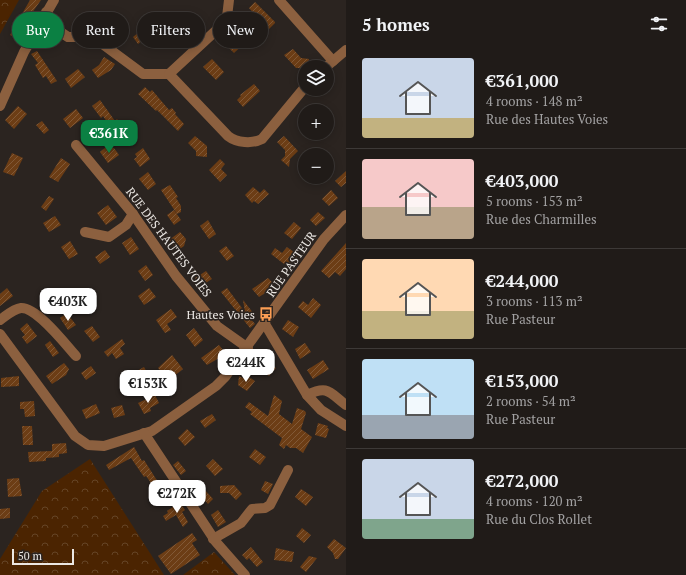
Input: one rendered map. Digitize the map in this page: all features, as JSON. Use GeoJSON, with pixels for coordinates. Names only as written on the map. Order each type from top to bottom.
{"type":"FeatureCollection","features":[{"type":"Feature","properties":{"kind":"street"},"geometry":{"type":"LineString","coordinates":[[46,12],[54,0]]}},
{"type":"Feature","properties":{"kind":"street"},"geometry":{"type":"LineString","coordinates":[[64,34],[68,37],[93,37],[144,74],[170,74],[222,25],[227,17],[229,0]]}},
{"type":"Feature","properties":{"kind":"street"},"geometry":{"type":"LineString","coordinates":[[279,0],[326,60]]}},
{"type":"Feature","properties":{"kind":"street"},"geometry":{"type":"LineString","coordinates":[[0,106],[26,48]]}},
{"type":"Feature","properties":{"kind":"street"},"geometry":{"type":"LineString","coordinates":[[334,60],[346,50]]}},
{"type":"Feature","properties":{"kind":"street"},"geometry":{"type":"LineString","coordinates":[[170,74],[228,136],[239,141],[258,141],[262,139],[298,95]]}},
{"type":"Feature","properties":{"kind":"street","name":"RUE DES HAUTES VOIES"},"geometry":{"type":"LineString","coordinates":[[76,145],[133,214],[176,276],[217,326],[248,348]]}},
{"type":"Feature","properties":{"kind":"street"},"geometry":{"type":"LineString","coordinates":[[85,232],[109,238],[126,226],[133,214]]}},
{"type":"Feature","properties":{"kind":"street","name":"RUE PASTEUR"},"geometry":{"type":"LineString","coordinates":[[0,334],[75,436],[88,445],[104,446],[152,431],[226,378],[324,239],[346,215]]}},
{"type":"Feature","properties":{"kind":"street"},"geometry":{"type":"LineString","coordinates":[[0,320],[13,311],[22,308],[31,310],[43,320],[76,356]]}},
{"type":"Feature","properties":{"kind":"street"},"geometry":{"type":"LineString","coordinates":[[265,324],[307,395],[321,410],[346,426]]}},
{"type":"Feature","properties":{"kind":"street"},"geometry":{"type":"LineString","coordinates":[[307,395],[320,389],[325,390],[346,405]]}},
{"type":"Feature","properties":{"kind":"street"},"geometry":{"type":"LineString","coordinates":[[144,433],[214,539],[245,575]]}},
{"type":"Feature","properties":{"kind":"street"},"geometry":{"type":"LineString","coordinates":[[214,539],[241,523],[252,509],[270,506],[288,470]]}},
{"type":"Feature","properties":{"kind":"green space"},"geometry":{"type":"Polygon","coordinates":[[[0,0],[19,0],[12,12],[0,34],[0,0]]]}},
{"type":"Feature","properties":{"kind":"green space"},"geometry":{"type":"Polygon","coordinates":[[[90,459],[164,575],[0,575],[0,559],[42,491],[90,459]]]}},
{"type":"Feature","properties":{"kind":"green space"},"geometry":{"type":"Polygon","coordinates":[[[214,552],[235,575],[183,575],[214,552]]]}},
{"type":"Feature","properties":{"kind":"building"},"geometry":{"type":"Polygon","coordinates":[[[30,0],[41,0],[33,12],[23,12],[30,0]]]}},
{"type":"Feature","properties":{"kind":"building"},"geometry":{"type":"Polygon","coordinates":[[[255,2],[265,12],[252,12],[249,8],[255,2]]]}},
{"type":"Feature","properties":{"kind":"building"},"geometry":{"type":"Polygon","coordinates":[[[268,15],[275,22],[268,30],[268,15]]]}},
{"type":"Feature","properties":{"kind":"building"},"geometry":{"type":"Polygon","coordinates":[[[137,34],[137,43],[133,37],[137,34]]]}},
{"type":"Feature","properties":{"kind":"building"},"geometry":{"type":"Polygon","coordinates":[[[229,48],[239,48],[234,53],[229,48]]]}},
{"type":"Feature","properties":{"kind":"building"},"geometry":{"type":"Polygon","coordinates":[[[293,49],[301,58],[309,60],[298,60],[298,68],[296,68],[284,55],[293,49]]]}},
{"type":"Feature","properties":{"kind":"building"},"geometry":{"type":"Polygon","coordinates":[[[37,51],[57,81],[51,84],[46,76],[43,78],[35,65],[38,63],[31,54],[37,51]]]}},
{"type":"Feature","properties":{"kind":"building"},"geometry":{"type":"Polygon","coordinates":[[[104,57],[115,64],[111,70],[98,78],[92,70],[99,65],[104,57]]]}},
{"type":"Feature","properties":{"kind":"building"},"geometry":{"type":"Polygon","coordinates":[[[212,59],[224,72],[216,80],[203,67],[212,59]]]}},
{"type":"Feature","properties":{"kind":"building"},"geometry":{"type":"Polygon","coordinates":[[[78,69],[85,77],[71,88],[65,79],[78,69]]]}},
{"type":"Feature","properties":{"kind":"building"},"geometry":{"type":"Polygon","coordinates":[[[254,84],[260,91],[243,107],[237,100],[241,96],[240,95],[254,84]]]}},
{"type":"Feature","properties":{"kind":"building"},"geometry":{"type":"Polygon","coordinates":[[[145,87],[150,92],[152,90],[169,110],[172,108],[176,113],[175,114],[184,124],[178,131],[138,94],[145,87]]]}},
{"type":"Feature","properties":{"kind":"building"},"geometry":{"type":"Polygon","coordinates":[[[100,100],[115,121],[117,119],[127,132],[118,138],[103,116],[101,118],[92,106],[100,100]]]}},
{"type":"Feature","properties":{"kind":"building"},"geometry":{"type":"Polygon","coordinates":[[[18,106],[27,114],[14,129],[5,120],[18,106]]]}},
{"type":"Feature","properties":{"kind":"building"},"geometry":{"type":"Polygon","coordinates":[[[76,109],[83,118],[70,128],[63,119],[76,109]]]}},
{"type":"Feature","properties":{"kind":"building"},"geometry":{"type":"Polygon","coordinates":[[[42,121],[49,130],[44,134],[36,125],[42,121]]]}},
{"type":"Feature","properties":{"kind":"building"},"geometry":{"type":"Polygon","coordinates":[[[195,136],[207,146],[207,157],[196,156],[196,151],[188,143],[195,136]]]}},
{"type":"Feature","properties":{"kind":"building"},"geometry":{"type":"Polygon","coordinates":[[[284,136],[298,151],[290,159],[289,167],[281,160],[285,156],[285,150],[277,142],[284,136]]]}},
{"type":"Feature","properties":{"kind":"building"},"geometry":{"type":"Polygon","coordinates":[[[106,147],[114,148],[119,155],[108,163],[100,152],[106,147]]]}},
{"type":"Feature","properties":{"kind":"building"},"geometry":{"type":"Polygon","coordinates":[[[143,148],[150,159],[140,167],[134,159],[137,157],[135,154],[143,148]]]}},
{"type":"Feature","properties":{"kind":"building"},"geometry":{"type":"Polygon","coordinates":[[[12,153],[23,158],[14,176],[3,172],[12,153]]]}},
{"type":"Feature","properties":{"kind":"building"},"geometry":{"type":"Polygon","coordinates":[[[61,158],[70,164],[58,182],[49,177],[61,158]]]}},
{"type":"Feature","properties":{"kind":"building"},"geometry":{"type":"Polygon","coordinates":[[[220,159],[225,164],[221,169],[227,175],[220,182],[209,170],[220,159]]]}},
{"type":"Feature","properties":{"kind":"building"},"geometry":{"type":"Polygon","coordinates":[[[346,171],[346,183],[341,187],[335,181],[346,171]]]}},
{"type":"Feature","properties":{"kind":"building"},"geometry":{"type":"Polygon","coordinates":[[[148,172],[156,184],[148,190],[139,179],[148,172]]]}},
{"type":"Feature","properties":{"kind":"building"},"geometry":{"type":"Polygon","coordinates":[[[170,185],[178,197],[176,198],[181,206],[181,212],[177,214],[161,190],[170,185]]]}},
{"type":"Feature","properties":{"kind":"building"},"geometry":{"type":"Polygon","coordinates":[[[253,187],[260,193],[264,189],[269,194],[258,204],[254,201],[252,203],[245,195],[253,187]]]}},
{"type":"Feature","properties":{"kind":"building"},"geometry":{"type":"Polygon","coordinates":[[[331,190],[338,198],[329,206],[322,199],[331,190]]]}},
{"type":"Feature","properties":{"kind":"building"},"geometry":{"type":"Polygon","coordinates":[[[49,196],[54,199],[46,211],[41,207],[49,196]]]}},
{"type":"Feature","properties":{"kind":"building"},"geometry":{"type":"Polygon","coordinates":[[[108,205],[117,217],[106,225],[97,213],[108,205]]]}},
{"type":"Feature","properties":{"kind":"building"},"geometry":{"type":"Polygon","coordinates":[[[174,210],[181,220],[174,225],[167,215],[174,210]]]}},
{"type":"Feature","properties":{"kind":"building"},"geometry":{"type":"Polygon","coordinates":[[[318,212],[325,218],[316,226],[310,220],[318,212]]]}},
{"type":"Feature","properties":{"kind":"building"},"geometry":{"type":"Polygon","coordinates":[[[55,216],[61,225],[49,232],[43,223],[55,216]]]}},
{"type":"Feature","properties":{"kind":"building"},"geometry":{"type":"Polygon","coordinates":[[[208,220],[216,234],[209,239],[200,226],[208,220]]]}},
{"type":"Feature","properties":{"kind":"building"},"geometry":{"type":"Polygon","coordinates":[[[294,222],[301,228],[292,239],[284,233],[294,222]]]}},
{"type":"Feature","properties":{"kind":"building"},"geometry":{"type":"Polygon","coordinates":[[[180,232],[186,239],[184,246],[177,251],[169,240],[180,232]]]}},
{"type":"Feature","properties":{"kind":"building"},"geometry":{"type":"Polygon","coordinates":[[[131,237],[139,249],[130,255],[122,243],[131,237]]]}},
{"type":"Feature","properties":{"kind":"building"},"geometry":{"type":"Polygon","coordinates":[[[70,241],[78,254],[69,259],[61,247],[70,241]]]}},
{"type":"Feature","properties":{"kind":"building"},"geometry":{"type":"Polygon","coordinates":[[[346,243],[346,269],[340,276],[335,272],[329,278],[321,271],[346,243]]]}},
{"type":"Feature","properties":{"kind":"building"},"geometry":{"type":"Polygon","coordinates":[[[226,246],[234,256],[227,261],[219,251],[226,246]]]}},
{"type":"Feature","properties":{"kind":"building"},"geometry":{"type":"Polygon","coordinates":[[[287,247],[298,255],[290,265],[286,262],[284,264],[271,254],[275,248],[282,253],[287,247]]]}},
{"type":"Feature","properties":{"kind":"building"},"geometry":{"type":"Polygon","coordinates":[[[105,250],[110,257],[100,264],[95,257],[105,250]]]}},
{"type":"Feature","properties":{"kind":"building"},"geometry":{"type":"Polygon","coordinates":[[[146,265],[153,275],[145,281],[138,271],[146,265]]]}},
{"type":"Feature","properties":{"kind":"building"},"geometry":{"type":"Polygon","coordinates":[[[206,271],[212,279],[201,286],[195,278],[206,271]]]}},
{"type":"Feature","properties":{"kind":"building"},"geometry":{"type":"Polygon","coordinates":[[[268,278],[272,282],[270,284],[273,288],[259,297],[252,289],[268,278]]]}},
{"type":"Feature","properties":{"kind":"building"},"geometry":{"type":"Polygon","coordinates":[[[7,288],[13,296],[0,306],[0,294],[7,288]]]}},
{"type":"Feature","properties":{"kind":"building"},"geometry":{"type":"Polygon","coordinates":[[[60,288],[68,299],[60,305],[52,293],[60,288]]]}},
{"type":"Feature","properties":{"kind":"building"},"geometry":{"type":"Polygon","coordinates":[[[149,288],[156,297],[144,305],[138,296],[149,288]]]}},
{"type":"Feature","properties":{"kind":"building"},"geometry":{"type":"Polygon","coordinates":[[[227,288],[245,312],[243,300],[254,314],[250,318],[255,324],[250,328],[221,292],[227,288]]]}},
{"type":"Feature","properties":{"kind":"building"},"geometry":{"type":"Polygon","coordinates":[[[313,298],[321,305],[311,318],[298,307],[303,301],[308,305],[313,298]]]}},
{"type":"Feature","properties":{"kind":"building"},"geometry":{"type":"Polygon","coordinates":[[[171,309],[177,317],[167,324],[171,330],[165,333],[156,320],[171,309]]]}},
{"type":"Feature","properties":{"kind":"building"},"geometry":{"type":"Polygon","coordinates":[[[67,313],[76,325],[68,330],[60,318],[67,313]]]}},
{"type":"Feature","properties":{"kind":"building"},"geometry":{"type":"Polygon","coordinates":[[[288,320],[299,327],[293,337],[282,329],[288,320]]]}},
{"type":"Feature","properties":{"kind":"building"},"geometry":{"type":"Polygon","coordinates":[[[27,323],[37,336],[27,344],[22,337],[25,335],[20,329],[27,323]]]}},
{"type":"Feature","properties":{"kind":"building"},"geometry":{"type":"Polygon","coordinates":[[[92,326],[100,337],[93,342],[84,331],[92,326]]]}},
{"type":"Feature","properties":{"kind":"building"},"geometry":{"type":"Polygon","coordinates":[[[194,328],[203,340],[195,347],[186,335],[194,328]]]}},
{"type":"Feature","properties":{"kind":"building"},"geometry":{"type":"Polygon","coordinates":[[[122,339],[125,344],[120,348],[124,354],[116,359],[112,353],[108,357],[104,352],[122,339]]]}},
{"type":"Feature","properties":{"kind":"building"},"geometry":{"type":"Polygon","coordinates":[[[50,341],[59,353],[53,357],[45,345],[50,341]]]}},
{"type":"Feature","properties":{"kind":"building"},"geometry":{"type":"Polygon","coordinates":[[[305,343],[311,352],[300,359],[295,349],[305,343]]]}},
{"type":"Feature","properties":{"kind":"building"},"geometry":{"type":"Polygon","coordinates":[[[219,345],[226,354],[207,365],[201,358],[219,345]]]}},
{"type":"Feature","properties":{"kind":"building"},"geometry":{"type":"Polygon","coordinates":[[[172,355],[183,369],[173,377],[171,374],[166,378],[158,368],[172,355]]]}},
{"type":"Feature","properties":{"kind":"building"},"geometry":{"type":"Polygon","coordinates":[[[266,360],[276,368],[269,376],[259,368],[266,360]]]}},
{"type":"Feature","properties":{"kind":"building"},"geometry":{"type":"Polygon","coordinates":[[[323,360],[329,369],[313,379],[307,370],[323,360]]]}},
{"type":"Feature","properties":{"kind":"building"},"geometry":{"type":"Polygon","coordinates":[[[64,363],[69,369],[66,375],[52,384],[46,376],[64,363]]]}},
{"type":"Feature","properties":{"kind":"building"},"geometry":{"type":"Polygon","coordinates":[[[91,366],[96,373],[86,380],[81,373],[91,366]]]}},
{"type":"Feature","properties":{"kind":"building"},"geometry":{"type":"Polygon","coordinates":[[[144,367],[149,376],[146,387],[138,385],[140,377],[137,371],[144,367]]]}},
{"type":"Feature","properties":{"kind":"building"},"geometry":{"type":"Polygon","coordinates":[[[246,375],[255,381],[247,391],[238,385],[239,376],[243,378],[246,375]]]}},
{"type":"Feature","properties":{"kind":"building"},"geometry":{"type":"Polygon","coordinates":[[[19,376],[19,386],[1,387],[1,378],[19,376]]]}},
{"type":"Feature","properties":{"kind":"building"},"geometry":{"type":"Polygon","coordinates":[[[155,395],[159,403],[150,408],[151,411],[144,414],[138,403],[155,395]]]}},
{"type":"Feature","properties":{"kind":"building"},"geometry":{"type":"Polygon","coordinates":[[[274,395],[282,401],[279,414],[292,424],[297,408],[305,411],[306,413],[301,429],[312,437],[303,453],[296,448],[290,448],[286,445],[284,449],[279,445],[282,438],[250,414],[252,412],[245,407],[249,402],[268,416],[274,395]]]}},
{"type":"Feature","properties":{"kind":"building"},"geometry":{"type":"Polygon","coordinates":[[[34,401],[35,416],[25,417],[24,409],[20,409],[20,402],[34,401]]]}},
{"type":"Feature","properties":{"kind":"building"},"geometry":{"type":"Polygon","coordinates":[[[96,404],[100,413],[86,419],[82,410],[96,404]]]}},
{"type":"Feature","properties":{"kind":"building"},"geometry":{"type":"Polygon","coordinates":[[[122,405],[125,415],[114,418],[111,408],[122,405]]]}},
{"type":"Feature","properties":{"kind":"building"},"geometry":{"type":"Polygon","coordinates":[[[212,414],[216,420],[205,428],[200,421],[212,414]]]}},
{"type":"Feature","properties":{"kind":"building"},"geometry":{"type":"Polygon","coordinates":[[[318,423],[328,426],[327,428],[329,429],[326,438],[315,435],[318,423]]]}},
{"type":"Feature","properties":{"kind":"building"},"geometry":{"type":"Polygon","coordinates":[[[22,426],[32,426],[33,445],[23,445],[22,426]]]}},
{"type":"Feature","properties":{"kind":"building"},"geometry":{"type":"Polygon","coordinates":[[[187,429],[195,437],[185,446],[178,438],[187,429]]]}},
{"type":"Feature","properties":{"kind":"building"},"geometry":{"type":"Polygon","coordinates":[[[66,443],[67,453],[59,454],[59,457],[46,458],[46,461],[29,462],[28,452],[52,451],[52,444],[66,443]]]}},
{"type":"Feature","properties":{"kind":"building"},"geometry":{"type":"Polygon","coordinates":[[[134,447],[142,461],[144,460],[158,482],[159,481],[167,492],[161,497],[146,476],[144,477],[131,458],[109,470],[106,465],[134,447]]]}},
{"type":"Feature","properties":{"kind":"building"},"geometry":{"type":"Polygon","coordinates":[[[255,449],[266,457],[260,465],[249,457],[255,449]]]}},
{"type":"Feature","properties":{"kind":"building"},"geometry":{"type":"Polygon","coordinates":[[[213,459],[223,469],[215,476],[206,466],[213,459]]]}},
{"type":"Feature","properties":{"kind":"building"},"geometry":{"type":"Polygon","coordinates":[[[178,461],[186,471],[181,475],[173,465],[178,461]]]}},
{"type":"Feature","properties":{"kind":"building"},"geometry":{"type":"Polygon","coordinates":[[[19,478],[22,496],[8,497],[7,479],[19,478]]]}},
{"type":"Feature","properties":{"kind":"building"},"geometry":{"type":"Polygon","coordinates":[[[265,481],[273,484],[268,494],[261,490],[265,481]]]}},
{"type":"Feature","properties":{"kind":"building"},"geometry":{"type":"Polygon","coordinates":[[[234,485],[242,494],[236,500],[229,493],[220,493],[220,486],[234,485]]]}},
{"type":"Feature","properties":{"kind":"building"},"geometry":{"type":"Polygon","coordinates":[[[301,489],[313,497],[306,506],[295,497],[301,489]]]}},
{"type":"Feature","properties":{"kind":"building"},"geometry":{"type":"Polygon","coordinates":[[[205,490],[213,499],[208,504],[200,495],[205,490]]]}},
{"type":"Feature","properties":{"kind":"building"},"geometry":{"type":"Polygon","coordinates":[[[180,502],[185,510],[182,512],[188,522],[183,527],[176,515],[166,521],[163,516],[168,513],[167,511],[180,502]]]}},
{"type":"Feature","properties":{"kind":"building"},"geometry":{"type":"Polygon","coordinates":[[[10,508],[10,518],[0,519],[0,509],[10,508]]]}},
{"type":"Feature","properties":{"kind":"building"},"geometry":{"type":"Polygon","coordinates":[[[218,510],[226,522],[218,527],[211,515],[218,510]]]}},
{"type":"Feature","properties":{"kind":"building"},"geometry":{"type":"Polygon","coordinates":[[[302,528],[311,535],[304,543],[296,536],[302,528]]]}},
{"type":"Feature","properties":{"kind":"building"},"geometry":{"type":"Polygon","coordinates":[[[192,533],[197,540],[192,543],[200,555],[171,574],[158,556],[192,533]]]}},
{"type":"Feature","properties":{"kind":"building"},"geometry":{"type":"Polygon","coordinates":[[[334,539],[346,548],[338,559],[335,559],[333,553],[327,547],[334,539]]]}},
{"type":"Feature","properties":{"kind":"building"},"geometry":{"type":"Polygon","coordinates":[[[251,547],[263,562],[257,567],[249,558],[247,560],[242,555],[251,547]]]}},
{"type":"Feature","properties":{"kind":"building"},"geometry":{"type":"Polygon","coordinates":[[[276,548],[294,552],[292,562],[274,560],[276,548]]]}},
{"type":"Feature","properties":{"kind":"building"},"geometry":{"type":"Polygon","coordinates":[[[309,556],[317,558],[306,572],[300,567],[309,556]]]}},
{"type":"Feature","properties":{"kind":"place","name":"Hautes Voies"},"geometry":{"type":"Point","coordinates":[266,314]}}]}
